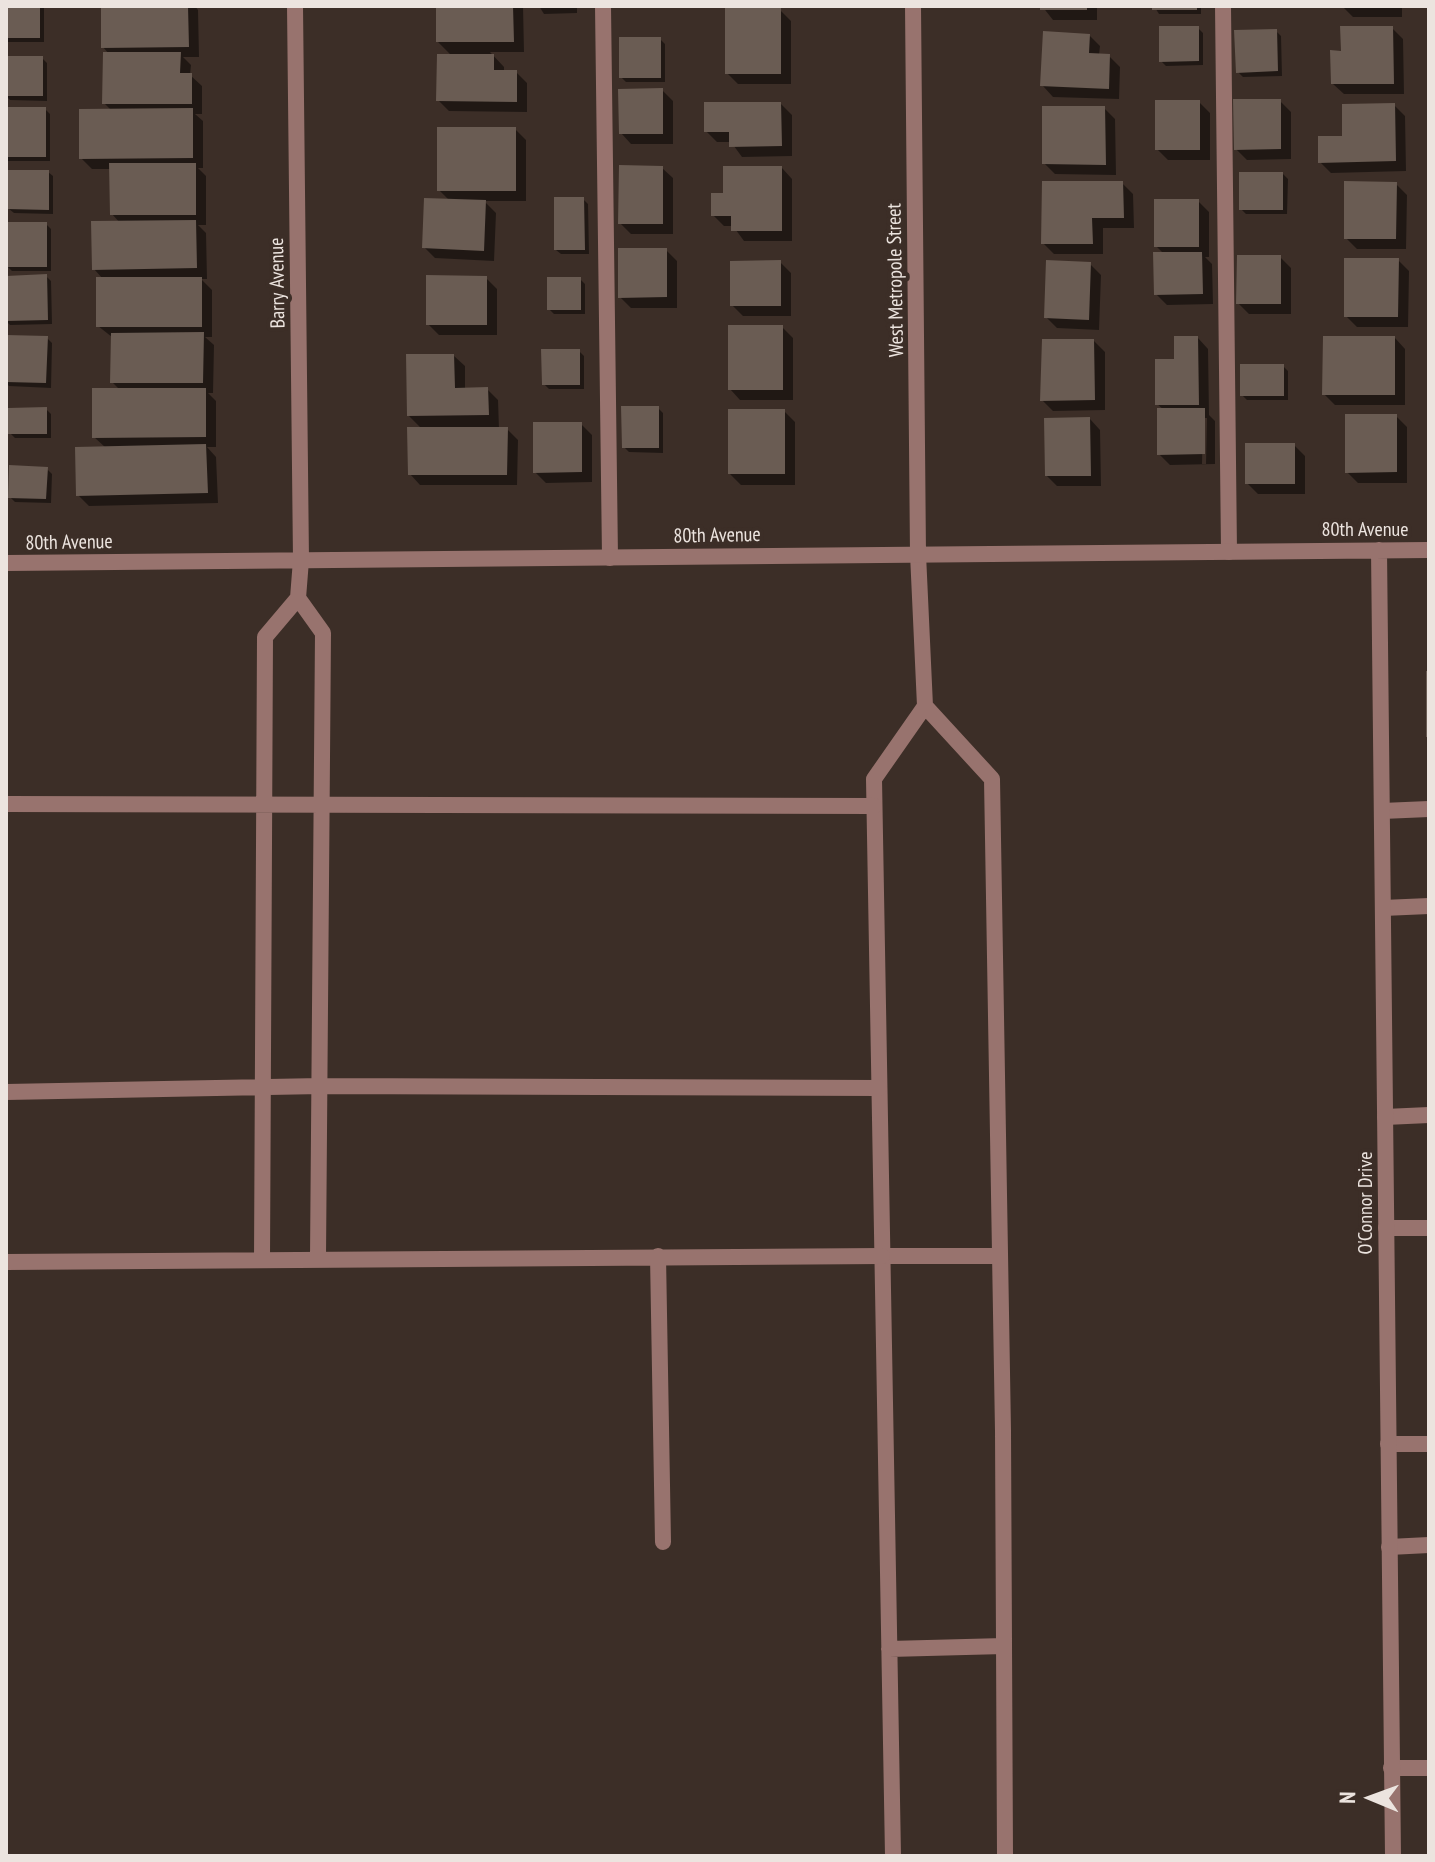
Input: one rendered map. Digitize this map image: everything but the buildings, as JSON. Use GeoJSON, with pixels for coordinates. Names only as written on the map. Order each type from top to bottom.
{"type":"FeatureCollection","features":[{"type":"Feature","properties":{"kind":"street","name":"Barry Avenue"},"geometry":{"type":"LineString","coordinates":[[295,6],[301,560],[298,598]]}},
{"type":"Feature","properties":{"kind":"street"},"geometry":{"type":"LineString","coordinates":[[603,6],[610,558]]}},
{"type":"Feature","properties":{"kind":"street","name":"West Metropole Street"},"geometry":{"type":"LineString","coordinates":[[913,6],[918,554],[925,706]]}},
{"type":"Feature","properties":{"kind":"street"},"geometry":{"type":"LineString","coordinates":[[1223,6],[1229,552]]}},
{"type":"Feature","properties":{"kind":"street","name":"O'Connor Drive"},"geometry":{"type":"LineString","coordinates":[[1379,550],[1393,1856]]}},
{"type":"Feature","properties":{"kind":"street","name":"80th Avenue"},"geometry":{"type":"LineString","coordinates":[[6,563],[1429,550]]}},
{"type":"Feature","properties":{"kind":"street"},"geometry":{"type":"LineString","coordinates":[[262,1258],[265,637],[298,598],[323,633],[318,1257]]}},
{"type":"Feature","properties":{"kind":"street"},"geometry":{"type":"LineString","coordinates":[[893,1856],[874,779],[925,706],[992,779],[1005,1856]]}},
{"type":"Feature","properties":{"kind":"street"},"geometry":{"type":"LineString","coordinates":[[6,804],[874,806]]}},
{"type":"Feature","properties":{"kind":"street"},"geometry":{"type":"LineString","coordinates":[[1382,811],[1429,809]]}},
{"type":"Feature","properties":{"kind":"street"},"geometry":{"type":"LineString","coordinates":[[1383,908],[1429,906]]}},
{"type":"Feature","properties":{"kind":"street"},"geometry":{"type":"LineString","coordinates":[[6,1092],[321,1086],[879,1088]]}},
{"type":"Feature","properties":{"kind":"street"},"geometry":{"type":"LineString","coordinates":[[1385,1117],[1429,1115]]}},
{"type":"Feature","properties":{"kind":"street"},"geometry":{"type":"LineString","coordinates":[[1386,1228],[1429,1228]]}},
{"type":"Feature","properties":{"kind":"street"},"geometry":{"type":"LineString","coordinates":[[658,1256],[663,1542]]}},
{"type":"Feature","properties":{"kind":"street"},"geometry":{"type":"LineString","coordinates":[[6,1262],[318,1257],[1000,1256]]}},
{"type":"Feature","properties":{"kind":"street"},"geometry":{"type":"LineString","coordinates":[[1388,1444],[1429,1444]]}},
{"type":"Feature","properties":{"kind":"street"},"geometry":{"type":"LineString","coordinates":[[1389,1547],[1429,1545]]}},
{"type":"Feature","properties":{"kind":"street"},"geometry":{"type":"LineString","coordinates":[[889,1649],[1004,1646]]}},
{"type":"Feature","properties":{"kind":"street"},"geometry":{"type":"LineString","coordinates":[[1391,1768],[1429,1768]]}}]}
